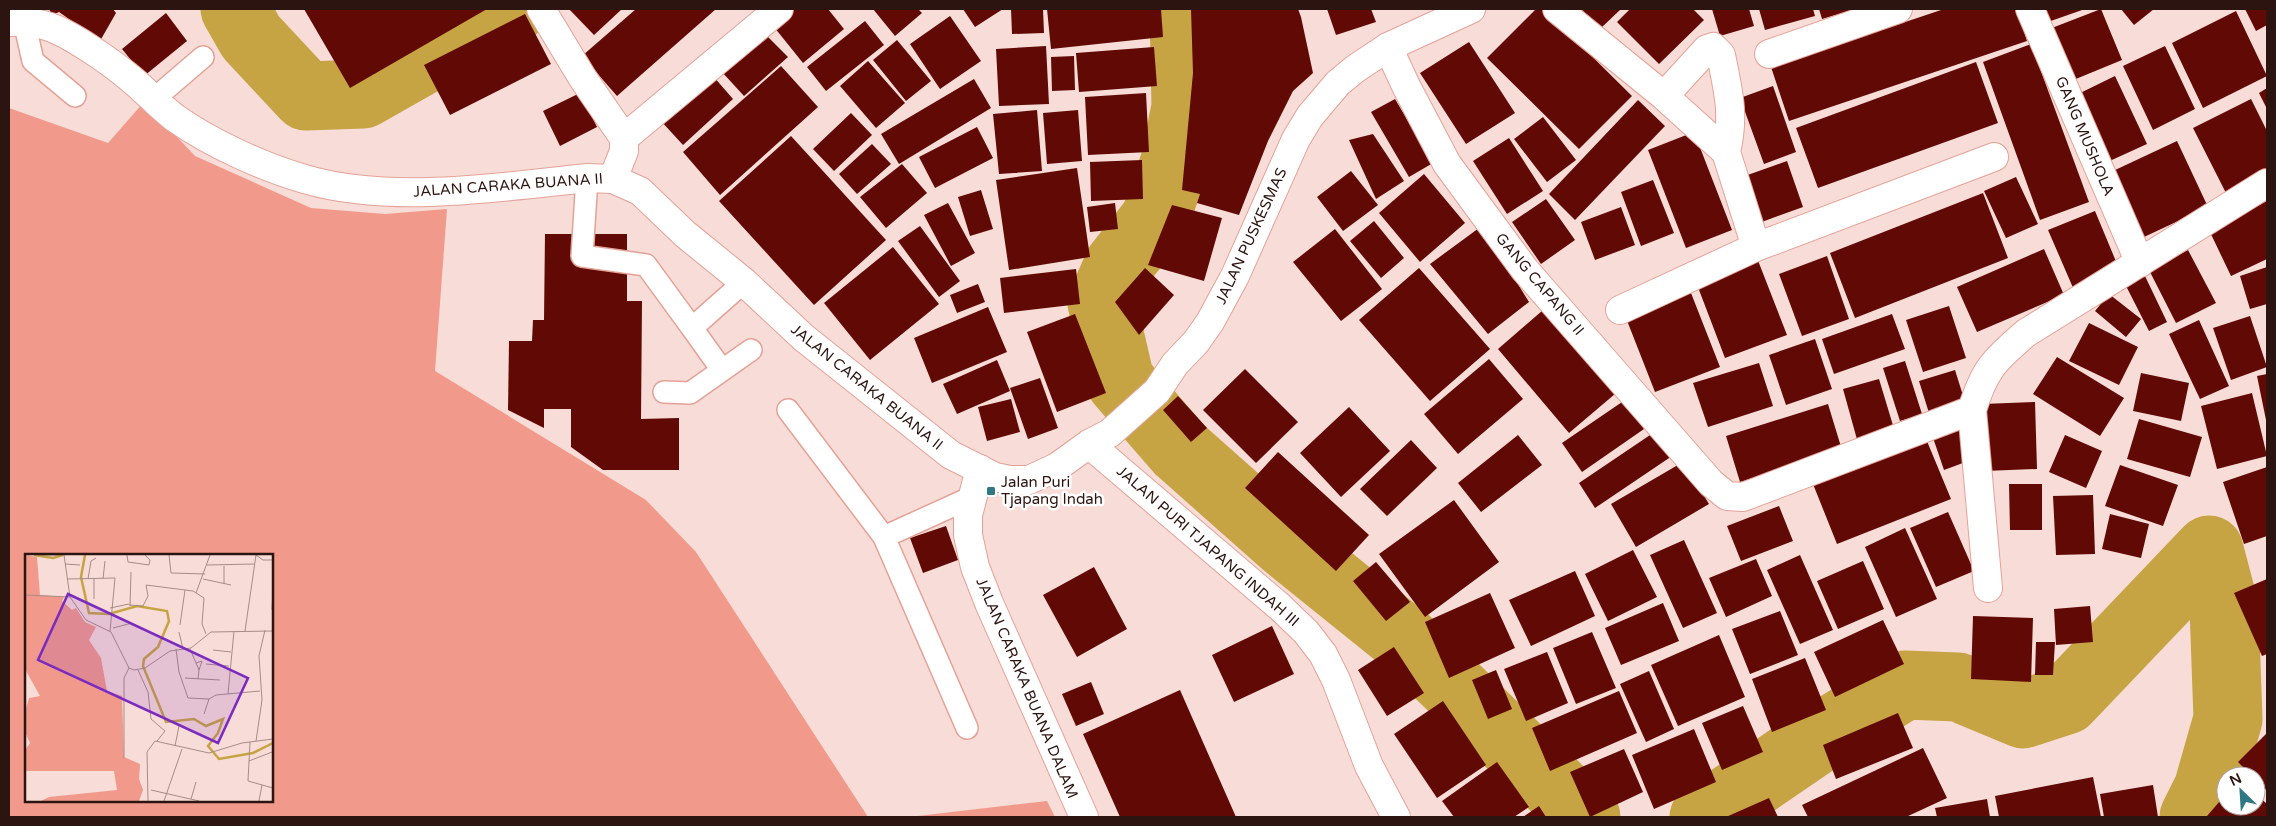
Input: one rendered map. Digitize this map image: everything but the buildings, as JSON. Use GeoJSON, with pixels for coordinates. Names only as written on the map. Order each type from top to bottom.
{"type":"FeatureCollection","features":[{"type":"Feature","properties":{"kind":"street"},"geometry":{"type":"LineString","coordinates":[[542,9],[582,77],[624,138],[624,151],[600,179]]}},
{"type":"Feature","properties":{"kind":"street"},"geometry":{"type":"LineString","coordinates":[[624,138],[780,9]]}},
{"type":"Feature","properties":{"kind":"street"},"geometry":{"type":"LineString","coordinates":[[1558,9],[1664,96],[1726,152],[1756,247]]}},
{"type":"Feature","properties":{"kind":"street"},"geometry":{"type":"LineString","coordinates":[[1769,54],[1898,9]]}},
{"type":"Feature","properties":{"kind":"street","name":"GANG MUSHOLA"},"geometry":{"type":"LineString","coordinates":[[2030,9],[2140,264]]}},
{"type":"Feature","properties":{"kind":"street","name":"JALAN PUSKESMAS"},"geometry":{"type":"LineString","coordinates":[[980,469],[1003,479],[1030,480],[1057,467],[1100,439],[1157,391],[1176,364],[1196,342],[1223,299],[1247,251],[1282,169],[1310,116],[1338,83],[1355,68],[1388,48],[1461,11]]}},
{"type":"Feature","properties":{"kind":"street","name":"JALAN CARAKA BUANA II"},"geometry":{"type":"LineString","coordinates":[[19,17],[50,27],[81,45],[129,77],[190,127],[230,149],[308,180],[352,189],[417,191],[600,179],[640,190],[685,234],[744,282],[804,338],[951,455],[980,469]]}},
{"type":"Feature","properties":{"kind":"street"},"geometry":{"type":"LineString","coordinates":[[1664,96],[1707,48],[1713,47],[1717,49],[1721,54],[1731,106],[1731,132],[1726,152]]}},
{"type":"Feature","properties":{"kind":"street","name":"GANG CAPANG II"},"geometry":{"type":"LineString","coordinates":[[1388,48],[1447,164],[1525,270],[1711,483],[1727,496],[1743,497],[1972,410]]}},
{"type":"Feature","properties":{"kind":"street"},"geometry":{"type":"LineString","coordinates":[[1620,310],[1756,247],[1994,157]]}},
{"type":"Feature","properties":{"kind":"street"},"geometry":{"type":"LineString","coordinates":[[1988,588],[1972,410],[1980,383],[1993,362],[2026,333],[2140,264],[2267,183]]}},
{"type":"Feature","properties":{"kind":"street","name":"JALAN PURI TJAPANG INDAH III"},"geometry":{"type":"LineString","coordinates":[[1100,439],[1306,632],[1323,654],[1336,680],[1369,766],[1396,817]]}},
{"type":"Feature","properties":{"kind":"street","name":"JALAN CARAKA BUANA DALAM"},"geometry":{"type":"LineString","coordinates":[[980,469],[968,515],[968,535],[975,567],[989,603],[1084,817]]}},
{"type":"Feature","properties":{"kind":"lane"},"geometry":{"type":"LineString","coordinates":[[19,17],[32,61],[75,96]]}},
{"type":"Feature","properties":{"kind":"lane"},"geometry":{"type":"LineString","coordinates":[[154,99],[203,57]]}},
{"type":"Feature","properties":{"kind":"lane"},"geometry":{"type":"LineString","coordinates":[[600,179],[582,256],[646,265],[722,370]]}},
{"type":"Feature","properties":{"kind":"lane"},"geometry":{"type":"LineString","coordinates":[[692,328],[744,282]]}},
{"type":"Feature","properties":{"kind":"lane"},"geometry":{"type":"LineString","coordinates":[[664,392],[690,393],[750,350]]}},
{"type":"Feature","properties":{"kind":"lane"},"geometry":{"type":"LineString","coordinates":[[788,410],[884,537],[967,728]]}},
{"type":"Feature","properties":{"kind":"lane"},"geometry":{"type":"LineString","coordinates":[[884,537],[972,497]]}},
{"type":"Feature","properties":{"kind":"shaded area"},"geometry":{"type":"Polygon","coordinates":[[[144,102],[195,156],[311,208],[385,214],[447,209],[435,371],[646,500],[696,552],[868,817],[9,817],[9,108],[108,143],[144,102]]]}},
{"type":"Feature","properties":{"kind":"shaded area"},"geometry":{"type":"Polygon","coordinates":[[[1047,801],[1055,817],[909,817],[1047,801]]]}},
{"type":"Feature","properties":{"kind":"waterway"},"geometry":{"type":"LineString","coordinates":[[235,9],[251,37],[306,96],[363,94],[513,9]]}},
{"type":"Feature","properties":{"kind":"waterway"},"geometry":{"type":"LineString","coordinates":[[1184,9],[1186,107],[1175,162],[1155,219],[1118,266],[1102,303],[1120,381],[1180,450],[1286,544],[1405,640],[1586,817]]}},
{"type":"Feature","properties":{"kind":"waterway"},"geometry":{"type":"LineString","coordinates":[[1704,817],[1825,734],[1905,685],[1958,687],[2023,714],[2066,700],[2209,550],[2224,607],[2228,719],[2208,789],[2194,817]]}},
{"type":"Feature","properties":{"kind":"place","name":"Jalan Puri Tjapang Indah"},"geometry":{"type":"Point","coordinates":[991,491]}}]}
